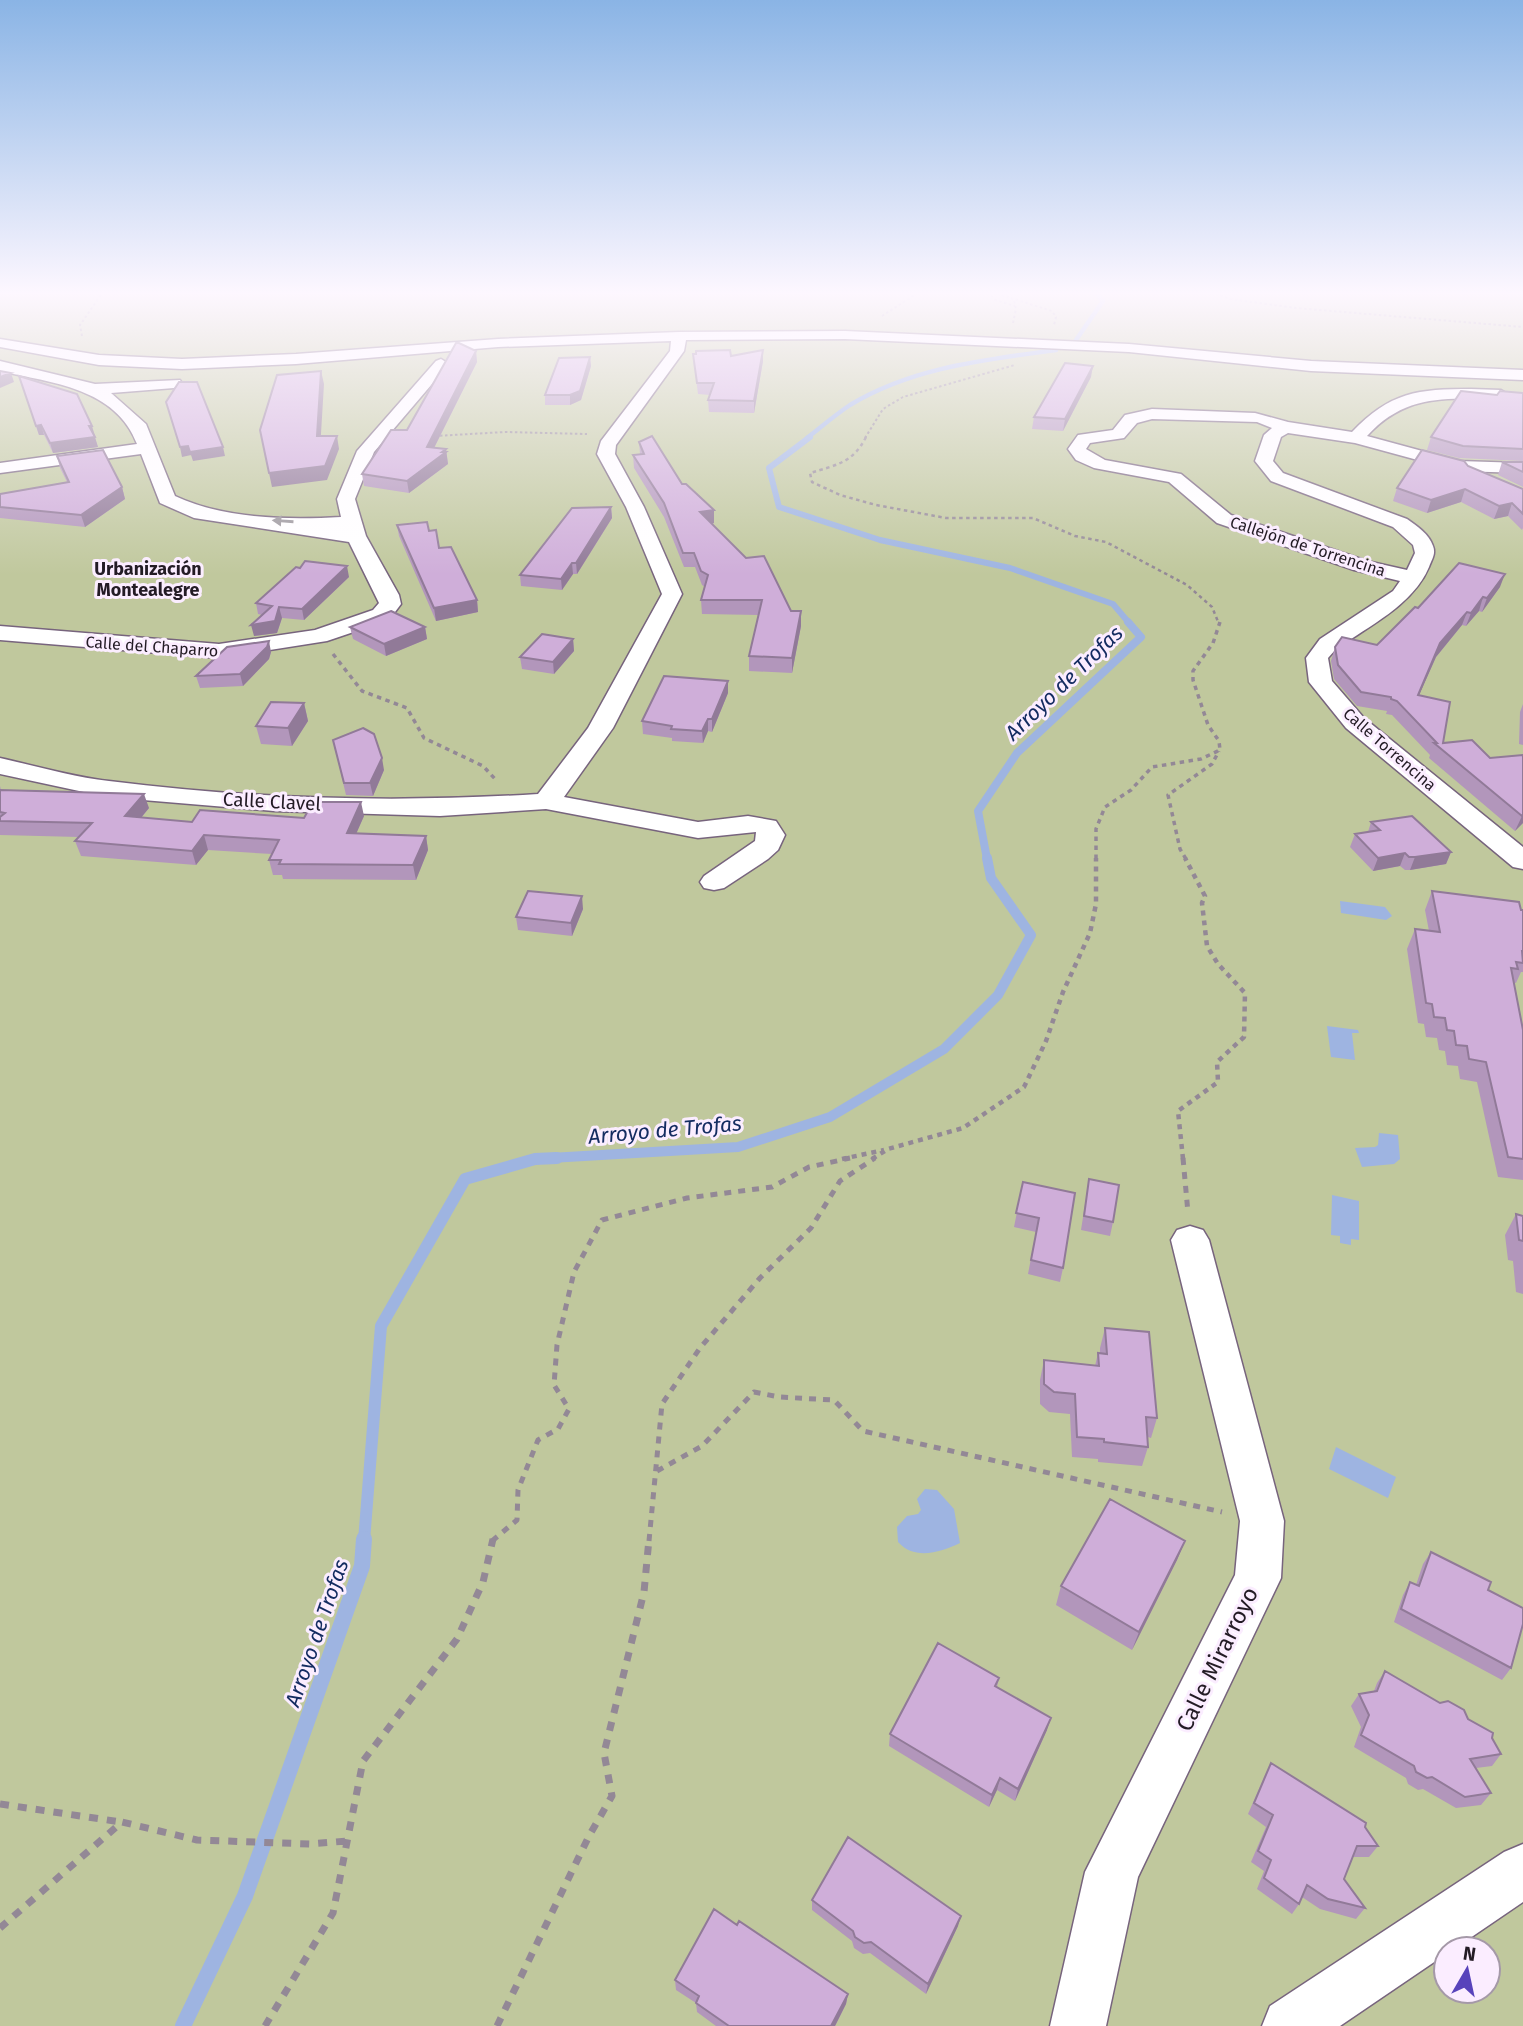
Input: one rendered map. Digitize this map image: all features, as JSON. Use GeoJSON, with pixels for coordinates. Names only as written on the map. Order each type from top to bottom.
{"type":"FeatureCollection","features":[{"type":"Feature","properties":{"kind":"street"},"geometry":{"type":"LineString","coordinates":[[85,387],[95,389],[134,387]]}},
{"type":"Feature","properties":{"kind":"street","name":"Calle del Chaparro"},"geometry":{"type":"LineString","coordinates":[[0,633],[160,649],[219,651],[319,636],[381,615],[390,604],[388,595],[354,529],[346,499],[366,451],[425,387]]}},
{"type":"Feature","properties":{"kind":"street"},"geometry":{"type":"LineString","coordinates":[[546,800],[568,778],[598,735],[672,594],[635,508],[606,454],[607,444],[650,387]]}},
{"type":"Feature","properties":{"kind":"street"},"geometry":{"type":"LineString","coordinates":[[95,389],[116,403],[138,424],[167,499],[194,512],[233,519],[319,524],[354,529]]}},
{"type":"Feature","properties":{"kind":"street"},"geometry":{"type":"LineString","coordinates":[[1356,438],[1383,411],[1403,402],[1470,394],[1523,396]]}},
{"type":"Feature","properties":{"kind":"street"},"geometry":{"type":"LineString","coordinates":[[1170,401],[1255,418],[1285,427],[1356,438],[1458,466],[1504,487]]}},
{"type":"Feature","properties":{"kind":"street","name":"Callejón de Torrencina"},"geometry":{"type":"LineString","coordinates":[[1255,418],[1152,414],[1131,419],[1118,434],[1084,439],[1077,449],[1082,456],[1100,464],[1175,478],[1224,519],[1361,566],[1414,578]]}},
{"type":"Feature","properties":{"kind":"street","name":"Calle Torrencina"},"geometry":{"type":"LineString","coordinates":[[1285,427],[1273,435],[1264,461],[1268,469],[1293,485],[1382,515],[1415,534],[1423,544],[1425,553],[1414,578],[1400,595],[1328,644],[1317,658],[1321,682],[1355,723],[1523,861]]}},
{"type":"Feature","properties":{"kind":"street"},"geometry":{"type":"LineString","coordinates":[[0,468],[146,448]]}},
{"type":"Feature","properties":{"kind":"street"},"geometry":{"type":"LineString","coordinates":[[1458,466],[1523,468]]}},
{"type":"Feature","properties":{"kind":"street","name":"Calle Clavel"},"geometry":{"type":"LineString","coordinates":[[0,766],[107,789],[274,803],[440,808],[546,800],[698,830],[711,830],[741,822],[767,827],[771,835],[765,848],[714,882]]}},
{"type":"Feature","properties":{"kind":"street","name":"Calle Mirarroyo"},"geometry":{"type":"LineString","coordinates":[[1078,2026],[1112,1872],[1258,1578],[1262,1521],[1190,1240]]}},
{"type":"Feature","properties":{"kind":"street"},"geometry":{"type":"LineString","coordinates":[[1290,2026],[1523,1871]]}},
{"type":"Feature","properties":{"kind":"path"},"geometry":{"type":"LineString","coordinates":[[939,387],[890,404],[872,420],[859,449],[846,463],[810,473],[812,482],[840,495],[876,505],[946,518],[1033,519],[1075,536],[1106,542],[1188,585],[1212,607],[1220,622],[1213,643],[1193,670],[1193,680],[1208,725],[1219,741],[1220,750],[1212,764],[1168,795],[1180,849],[1205,897],[1202,903],[1206,910],[1203,924],[1208,950],[1245,993],[1244,1037],[1217,1062],[1218,1082],[1178,1111],[1190,1240]]}},
{"type":"Feature","properties":{"kind":"path"},"geometry":{"type":"LineString","coordinates":[[429,436],[505,432],[614,434]]}},
{"type":"Feature","properties":{"kind":"path"},"geometry":{"type":"LineString","coordinates":[[319,636],[362,691],[407,708],[424,738],[483,766],[503,788]]}},
{"type":"Feature","properties":{"kind":"path"},"geometry":{"type":"LineString","coordinates":[[265,2026],[333,1913],[363,1761],[457,1639],[483,1582],[492,1540],[517,1520],[517,1490],[538,1440],[558,1429],[569,1409],[554,1385],[557,1345],[574,1272],[602,1220],[687,1198],[772,1187],[809,1167],[963,1128],[1024,1087],[1046,1041],[1063,992],[1090,933],[1096,904],[1096,828],[1105,807],[1131,790],[1152,767],[1201,759],[1220,750]]}},
{"type":"Feature","properties":{"kind":"path"},"geometry":{"type":"LineString","coordinates":[[497,2026],[589,1836],[612,1796],[604,1753],[644,1592],[662,1404],[700,1348],[760,1278],[811,1228],[840,1181],[888,1149]]}},
{"type":"Feature","properties":{"kind":"path"},"geometry":{"type":"LineString","coordinates":[[656,1472],[702,1446],[754,1392],[779,1397],[834,1400],[863,1431],[1218,1511]]}},
{"type":"Feature","properties":{"kind":"path"},"geometry":{"type":"LineString","coordinates":[[0,1804],[122,1822],[197,1840],[310,1844],[347,1841]]}},
{"type":"Feature","properties":{"kind":"path"},"geometry":{"type":"LineString","coordinates":[[0,1928],[122,1822]]}},
{"type":"Feature","properties":{"kind":"green space"},"geometry":{"type":"Polygon","coordinates":[[[0,387],[1523,387],[1523,2026],[0,2026],[0,387]]]}},
{"type":"Feature","properties":{"kind":"water"},"geometry":{"type":"Polygon","coordinates":[[[1340,901],[1385,907],[1392,916],[1386,920],[1341,913],[1340,901]]]}},
{"type":"Feature","properties":{"kind":"water"},"geometry":{"type":"Polygon","coordinates":[[[1327,1026],[1358,1030],[1359,1033],[1352,1033],[1355,1060],[1331,1057],[1327,1026]]]}},
{"type":"Feature","properties":{"kind":"water"},"geometry":{"type":"Polygon","coordinates":[[[1379,1133],[1398,1135],[1400,1159],[1394,1164],[1362,1167],[1355,1148],[1375,1147],[1378,1145],[1379,1133]]]}},
{"type":"Feature","properties":{"kind":"water"},"geometry":{"type":"Polygon","coordinates":[[[1332,1195],[1359,1201],[1359,1240],[1351,1239],[1351,1245],[1340,1243],[1340,1236],[1331,1235],[1332,1195]]]}},
{"type":"Feature","properties":{"kind":"water"},"geometry":{"type":"Polygon","coordinates":[[[1336,1447],[1396,1477],[1388,1498],[1329,1469],[1336,1447]]]}},
{"type":"Feature","properties":{"kind":"water"},"geometry":{"type":"Polygon","coordinates":[[[925,1489],[937,1490],[954,1509],[960,1543],[937,1552],[920,1553],[905,1548],[898,1542],[897,1527],[907,1516],[918,1514],[921,1510],[917,1499],[925,1489]]]}},
{"type":"Feature","properties":{"kind":"building"},"geometry":{"type":"Polygon","coordinates":[[[23,387],[53,387],[77,394],[95,437],[50,443],[41,425],[36,426],[23,387]]]}},
{"type":"Feature","properties":{"kind":"building"},"geometry":{"type":"Polygon","coordinates":[[[176,387],[199,387],[223,447],[190,452],[188,446],[180,447],[166,402],[176,387]]]}},
{"type":"Feature","properties":{"kind":"building"},"geometry":{"type":"Polygon","coordinates":[[[273,387],[320,387],[317,436],[337,436],[325,466],[269,473],[260,430],[273,387]]]}},
{"type":"Feature","properties":{"kind":"building"},"geometry":{"type":"Polygon","coordinates":[[[431,387],[458,387],[427,447],[446,449],[442,452],[446,452],[407,481],[362,474],[391,430],[407,430],[431,387]]]}},
{"type":"Feature","properties":{"kind":"building"},"geometry":{"type":"Polygon","coordinates":[[[548,387],[581,387],[580,391],[570,395],[545,395],[548,387]]]}},
{"type":"Feature","properties":{"kind":"building"},"geometry":{"type":"Polygon","coordinates":[[[713,387],[757,387],[754,401],[708,400],[713,387]]]}},
{"type":"Feature","properties":{"kind":"building"},"geometry":{"type":"Polygon","coordinates":[[[1051,387],[1082,387],[1065,419],[1034,417],[1051,387]]]}},
{"type":"Feature","properties":{"kind":"building"},"geometry":{"type":"Polygon","coordinates":[[[1461,391],[1497,395],[1500,391],[1523,393],[1523,449],[1463,446],[1431,437],[1461,391]]]}},
{"type":"Feature","properties":{"kind":"building"},"geometry":{"type":"Polygon","coordinates":[[[652,436],[682,484],[686,484],[714,510],[700,512],[746,558],[764,556],[791,611],[801,611],[792,658],[749,656],[762,600],[701,600],[708,575],[701,571],[694,553],[683,553],[664,503],[633,455],[644,454],[639,442],[652,436]]]}},
{"type":"Feature","properties":{"kind":"building"},"geometry":{"type":"Polygon","coordinates":[[[103,450],[122,487],[81,515],[0,507],[0,494],[69,482],[57,456],[103,450]]]}},
{"type":"Feature","properties":{"kind":"building"},"geometry":{"type":"Polygon","coordinates":[[[1422,450],[1464,461],[1468,466],[1523,489],[1523,514],[1512,503],[1499,506],[1465,489],[1431,500],[1397,488],[1422,450]]]}},
{"type":"Feature","properties":{"kind":"building"},"geometry":{"type":"Polygon","coordinates":[[[1502,462],[1523,462],[1523,472],[1502,462]]]}},
{"type":"Feature","properties":{"kind":"building"},"geometry":{"type":"Polygon","coordinates":[[[611,507],[576,563],[572,563],[561,579],[520,575],[572,508],[611,507]]]}},
{"type":"Feature","properties":{"kind":"building"},"geometry":{"type":"Polygon","coordinates":[[[427,522],[429,531],[436,530],[439,548],[451,547],[477,600],[434,608],[397,525],[427,522]]]}},
{"type":"Feature","properties":{"kind":"building"},"geometry":{"type":"Polygon","coordinates":[[[305,561],[347,566],[302,609],[279,607],[275,621],[251,625],[272,606],[256,603],[305,561]]]}},
{"type":"Feature","properties":{"kind":"building"},"geometry":{"type":"Polygon","coordinates":[[[1459,563],[1505,574],[1487,598],[1483,597],[1471,613],[1467,612],[1440,643],[1418,695],[1450,702],[1443,743],[1472,740],[1490,758],[1523,755],[1522,816],[1434,743],[1437,743],[1397,701],[1391,697],[1361,692],[1338,665],[1335,647],[1342,637],[1377,645],[1415,607],[1418,608],[1459,563]]]}},
{"type":"Feature","properties":{"kind":"building"},"geometry":{"type":"Polygon","coordinates":[[[391,611],[425,627],[384,644],[350,627],[391,611]]]}},
{"type":"Feature","properties":{"kind":"building"},"geometry":{"type":"Polygon","coordinates":[[[542,634],[573,639],[553,662],[520,657],[542,634]]]}},
{"type":"Feature","properties":{"kind":"building"},"geometry":{"type":"Polygon","coordinates":[[[269,641],[267,647],[240,674],[196,676],[227,647],[269,641]]]}},
{"type":"Feature","properties":{"kind":"building"},"geometry":{"type":"Polygon","coordinates":[[[664,676],[728,681],[712,719],[708,719],[702,731],[671,729],[672,726],[642,721],[664,676]]]}},
{"type":"Feature","properties":{"kind":"building"},"geometry":{"type":"Polygon","coordinates":[[[271,702],[304,703],[288,728],[256,726],[271,702]]]}},
{"type":"Feature","properties":{"kind":"building"},"geometry":{"type":"Polygon","coordinates":[[[363,728],[374,734],[382,758],[370,783],[344,783],[333,740],[363,728]]]}},
{"type":"Feature","properties":{"kind":"building"},"geometry":{"type":"Polygon","coordinates":[[[0,790],[144,794],[125,816],[192,822],[200,810],[304,818],[313,802],[361,802],[347,833],[426,836],[413,865],[279,864],[281,860],[269,860],[279,840],[204,835],[192,851],[75,841],[92,823],[0,821],[0,817],[5,813],[0,812],[0,790]]]}},
{"type":"Feature","properties":{"kind":"building"},"geometry":{"type":"Polygon","coordinates":[[[1412,816],[1451,852],[1415,857],[1409,857],[1405,853],[1378,858],[1355,834],[1380,830],[1371,822],[1412,816]]]}},
{"type":"Feature","properties":{"kind":"building"},"geometry":{"type":"Polygon","coordinates":[[[528,891],[582,896],[571,923],[516,917],[528,891]]]}},
{"type":"Feature","properties":{"kind":"building"},"geometry":{"type":"Polygon","coordinates":[[[1432,891],[1519,902],[1523,910],[1523,963],[1516,962],[1518,969],[1511,968],[1523,1030],[1523,1159],[1508,1157],[1486,1062],[1469,1059],[1467,1046],[1456,1045],[1454,1031],[1447,1030],[1445,1018],[1434,1017],[1432,1004],[1426,1003],[1415,929],[1440,932],[1432,891]]]}},
{"type":"Feature","properties":{"kind":"building"},"geometry":{"type":"Polygon","coordinates":[[[1089,1179],[1119,1185],[1113,1222],[1084,1216],[1089,1179]]]}},
{"type":"Feature","properties":{"kind":"building"},"geometry":{"type":"Polygon","coordinates":[[[1023,1182],[1075,1193],[1063,1268],[1031,1260],[1039,1218],[1016,1213],[1023,1182]]]}},
{"type":"Feature","properties":{"kind":"building"},"geometry":{"type":"Polygon","coordinates":[[[1516,1214],[1523,1216],[1523,1241],[1519,1240],[1516,1214]]]}},
{"type":"Feature","properties":{"kind":"building"},"geometry":{"type":"Polygon","coordinates":[[[1105,1328],[1149,1332],[1157,1418],[1146,1417],[1148,1447],[1077,1437],[1075,1394],[1054,1392],[1044,1384],[1044,1360],[1099,1366],[1098,1353],[1107,1354],[1105,1328]]]}},
{"type":"Feature","properties":{"kind":"building"},"geometry":{"type":"Polygon","coordinates":[[[1110,1499],[1185,1541],[1139,1632],[1061,1586],[1110,1499]]]}},
{"type":"Feature","properties":{"kind":"building"},"geometry":{"type":"Polygon","coordinates":[[[1431,1552],[1491,1582],[1488,1590],[1523,1608],[1523,1624],[1511,1668],[1401,1609],[1410,1582],[1419,1586],[1431,1552]]]}},
{"type":"Feature","properties":{"kind":"building"},"geometry":{"type":"Polygon","coordinates":[[[938,1643],[999,1678],[995,1686],[1051,1718],[1018,1789],[1000,1778],[992,1795],[890,1734],[938,1643]]]}},
{"type":"Feature","properties":{"kind":"building"},"geometry":{"type":"Polygon","coordinates":[[[1385,1671],[1440,1703],[1448,1701],[1464,1710],[1468,1719],[1493,1733],[1492,1738],[1501,1754],[1470,1759],[1491,1793],[1465,1797],[1432,1777],[1427,1778],[1416,1772],[1414,1766],[1361,1735],[1369,1715],[1359,1694],[1377,1691],[1385,1671]]]}},
{"type":"Feature","properties":{"kind":"building"},"geometry":{"type":"Polygon","coordinates":[[[1271,1763],[1366,1823],[1365,1827],[1378,1846],[1357,1846],[1344,1879],[1365,1908],[1328,1899],[1307,1885],[1299,1904],[1264,1878],[1271,1860],[1258,1851],[1273,1815],[1254,1803],[1271,1763]]]}},
{"type":"Feature","properties":{"kind":"building"},"geometry":{"type":"Polygon","coordinates":[[[848,1837],[961,1916],[928,1984],[871,1942],[864,1943],[855,1937],[853,1931],[812,1900],[848,1837]]]}},
{"type":"Feature","properties":{"kind":"building"},"geometry":{"type":"Polygon","coordinates":[[[714,1909],[737,1925],[739,1921],[848,1994],[831,2026],[729,2026],[696,2003],[699,1996],[675,1980],[714,1909]]]}},
{"type":"Feature","properties":{"kind":"waterway","name":"Arroyo de Trofas"},"geometry":{"type":"LineString","coordinates":[[807,438],[850,405],[888,387]]}},
{"type":"Feature","properties":{"kind":"waterway","name":"Arroyo de Trofas"},"geometry":{"type":"LineString","coordinates":[[810,437],[769,468],[779,507],[880,540],[1010,568],[1113,604],[1130,624]]}},
{"type":"Feature","properties":{"kind":"waterway","name":"Arroyo de Trofas"},"geometry":{"type":"LineString","coordinates":[[987,859],[978,811],[1017,753],[1141,637],[1128,622]]}},
{"type":"Feature","properties":{"kind":"waterway","name":"Arroyo de Trofas"},"geometry":{"type":"LineString","coordinates":[[533,1159],[738,1147],[830,1117],[944,1049],[998,995],[1031,935],[991,878],[987,858]]}},
{"type":"Feature","properties":{"kind":"waterway","name":"Arroyo de Trofas"},"geometry":{"type":"LineString","coordinates":[[364,1541],[381,1326],[465,1179],[535,1159],[557,1158]]}},
{"type":"Feature","properties":{"kind":"waterway","name":"Arroyo de Trofas"},"geometry":{"type":"LineString","coordinates":[[183,2026],[245,1896],[362,1566],[364,1539]]}},
{"type":"Feature","properties":{"kind":"district","name":"Urbanización Montealegre"},"geometry":{"type":"Point","coordinates":[148,579]}}]}
